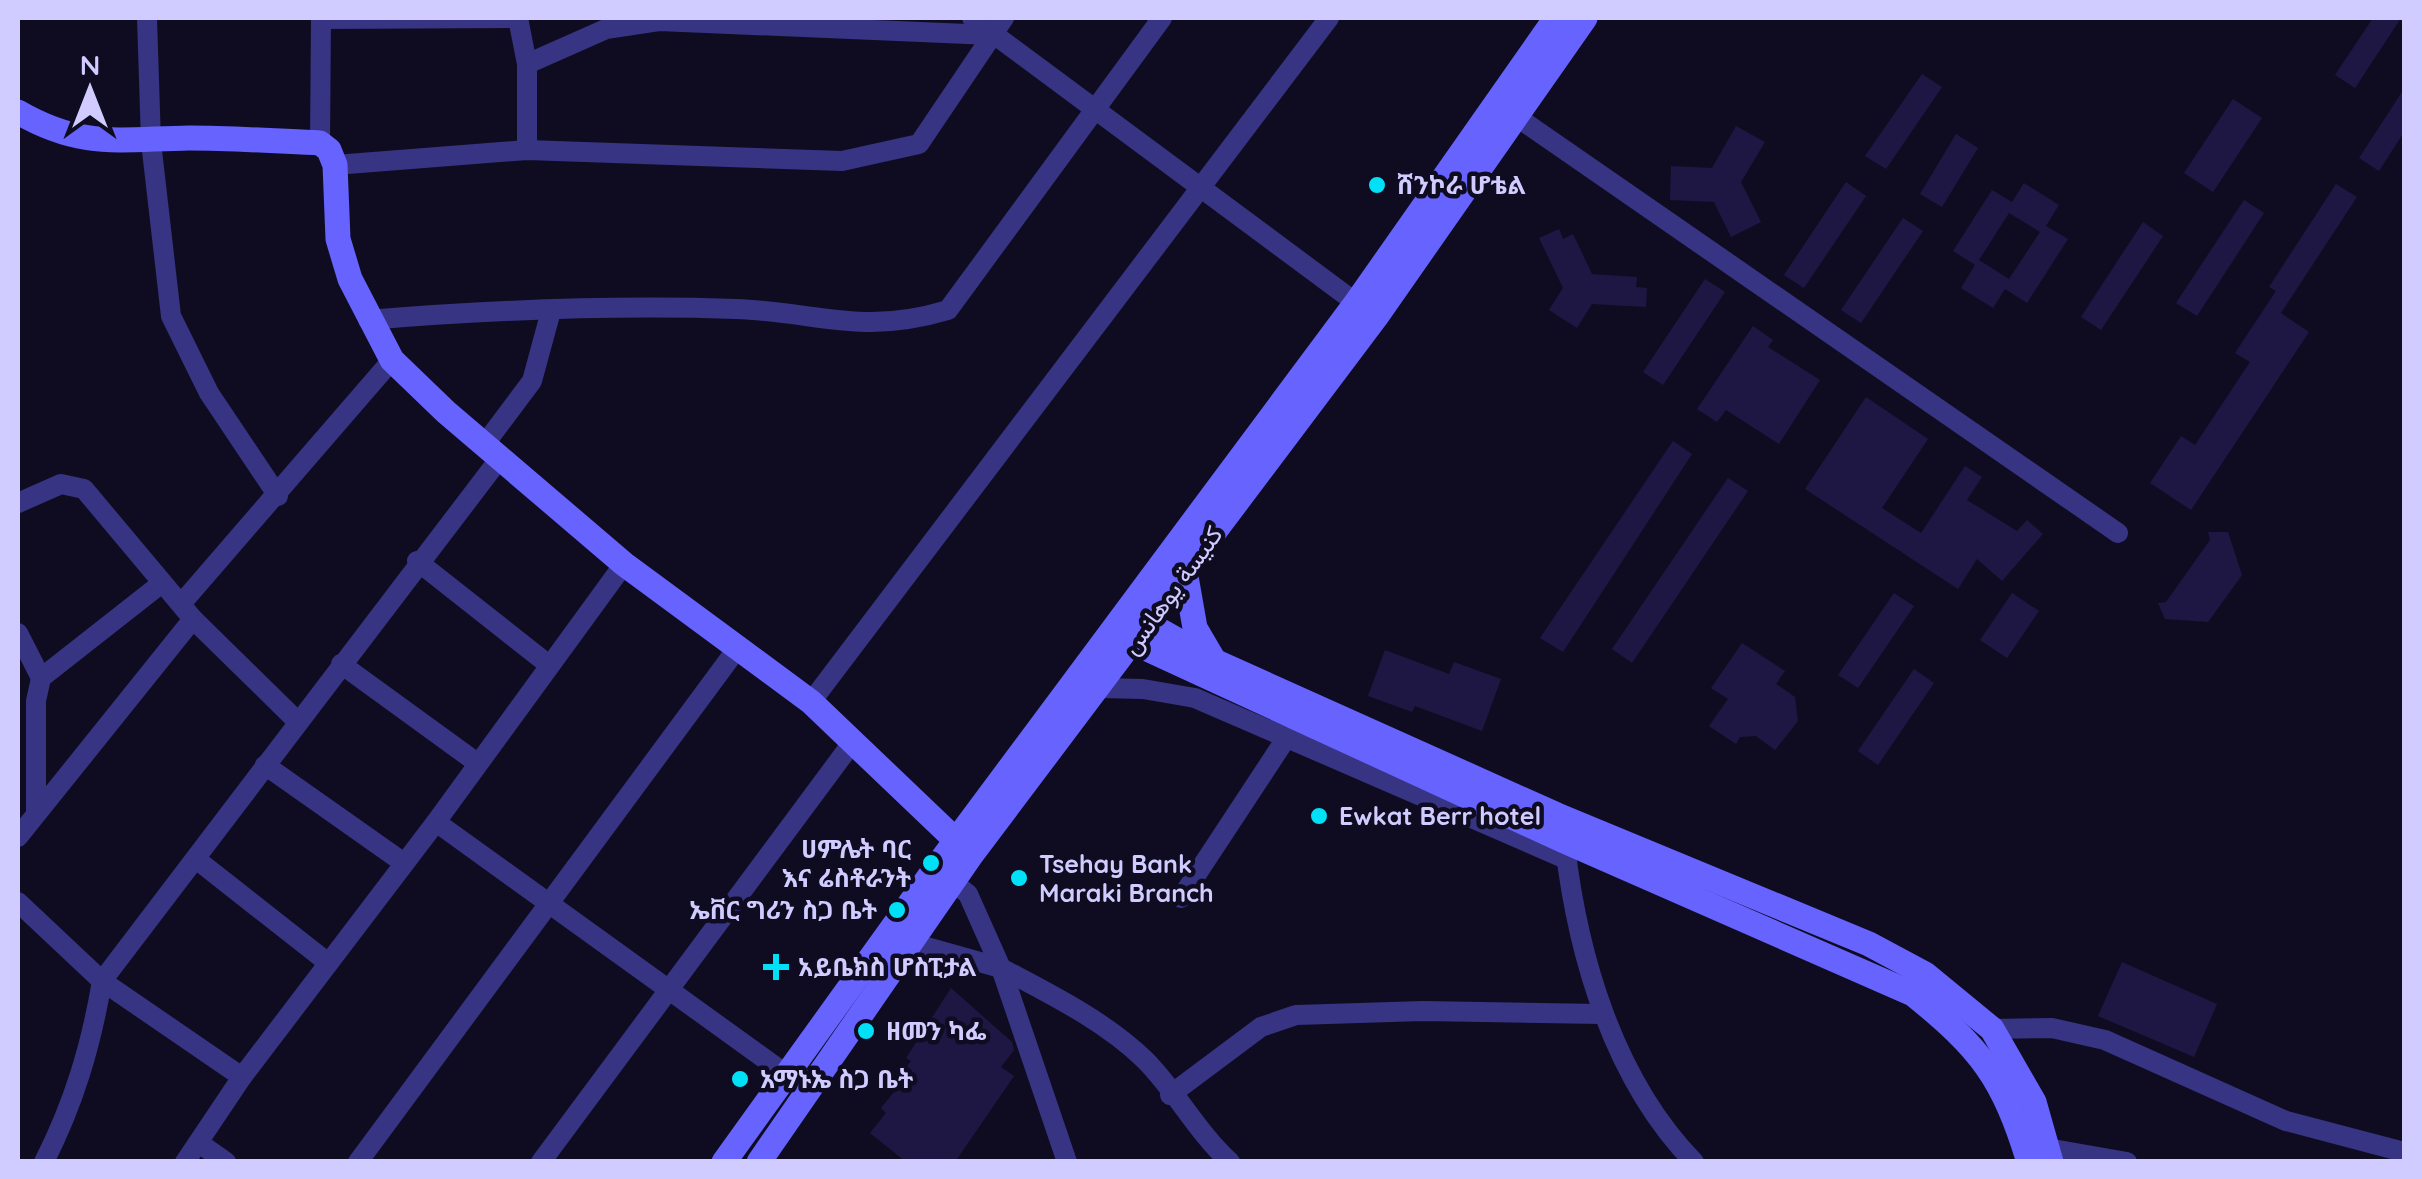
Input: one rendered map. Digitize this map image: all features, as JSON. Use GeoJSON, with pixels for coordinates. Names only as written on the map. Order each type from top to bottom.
{"type":"FeatureCollection","features":[{"type":"Feature","properties":{"kind":"street"},"geometry":{"type":"LineString","coordinates":[[146,18],[151,142],[171,316],[208,393],[278,496]]}},
{"type":"Feature","properties":{"kind":"street"},"geometry":{"type":"LineString","coordinates":[[527,150],[527,64],[518,18],[321,18],[328,154],[338,240],[368,320],[392,360],[492,452],[624,564],[812,702],[964,848]]}},
{"type":"Feature","properties":{"kind":"street"},"geometry":{"type":"LineString","coordinates":[[972,18],[997,26],[1092,110],[1366,310]]}},
{"type":"Feature","properties":{"kind":"street"},"geometry":{"type":"LineString","coordinates":[[368,320],[551,311],[739,309],[864,324],[911,321],[948,310],[1162,18]]}},
{"type":"Feature","properties":{"kind":"street"},"geometry":{"type":"LineString","coordinates":[[812,702],[1330,18]]}},
{"type":"Feature","properties":{"kind":"street"},"geometry":{"type":"LineString","coordinates":[[1508,110],[1556,18]]}},
{"type":"Feature","properties":{"kind":"street"},"geometry":{"type":"LineString","coordinates":[[724,1162],[798,1083],[944,875],[1366,310],[1508,110],[1586,18]]}},
{"type":"Feature","properties":{"kind":"street"},"geometry":{"type":"LineString","coordinates":[[527,64],[606,29],[659,21],[997,26]]}},
{"type":"Feature","properties":{"kind":"street"},"geometry":{"type":"LineString","coordinates":[[18,112],[52,132],[94,142],[186,138],[328,154],[527,150],[842,161],[919,144],[997,26]]}},
{"type":"Feature","properties":{"kind":"street"},"geometry":{"type":"LineString","coordinates":[[1508,110],[2118,533]]}},
{"type":"Feature","properties":{"kind":"street","name":"كنيسة يوهانس"},"geometry":{"type":"LineString","coordinates":[[964,848],[1101,688],[1130,628],[1185,571],[1366,310]]}},
{"type":"Feature","properties":{"kind":"street"},"geometry":{"type":"LineString","coordinates":[[44,1162],[68,1113],[90,1048],[102,981],[417,561],[492,452],[532,381],[551,311]]}},
{"type":"Feature","properties":{"kind":"street"},"geometry":{"type":"LineString","coordinates":[[18,836],[278,496],[392,360]]}},
{"type":"Feature","properties":{"kind":"street"},"geometry":{"type":"LineString","coordinates":[[18,504],[61,484],[84,489],[187,612],[296,720]]}},
{"type":"Feature","properties":{"kind":"street"},"geometry":{"type":"LineString","coordinates":[[417,561],[549,666]]}},
{"type":"Feature","properties":{"kind":"street"},"geometry":{"type":"LineString","coordinates":[[185,1162],[242,1076],[436,822],[476,762],[624,564]]}},
{"type":"Feature","properties":{"kind":"street"},"geometry":{"type":"LineString","coordinates":[[1185,571],[1195,628],[1214,661]]}},
{"type":"Feature","properties":{"kind":"street"},"geometry":{"type":"LineString","coordinates":[[36,814],[36,701],[42,678],[162,584]]}},
{"type":"Feature","properties":{"kind":"street"},"geometry":{"type":"LineString","coordinates":[[1130,628],[1214,661],[1557,815],[1869,944],[1924,974],[1992,1029],[2034,1102],[2042,1157]]}},
{"type":"Feature","properties":{"kind":"street"},"geometry":{"type":"LineString","coordinates":[[1130,628],[1565,850]]}},
{"type":"Feature","properties":{"kind":"street"},"geometry":{"type":"LineString","coordinates":[[18,633],[42,678]]}},
{"type":"Feature","properties":{"kind":"street"},"geometry":{"type":"LineString","coordinates":[[358,1162],[739,646]]}},
{"type":"Feature","properties":{"kind":"street"},"geometry":{"type":"LineString","coordinates":[[341,664],[476,762]]}},
{"type":"Feature","properties":{"kind":"street"},"geometry":{"type":"LineString","coordinates":[[1101,688],[1143,688],[1195,698],[1913,994],[1960,1032],[1990,1067],[2042,1157]]}},
{"type":"Feature","properties":{"kind":"street"},"geometry":{"type":"LineString","coordinates":[[1181,898],[1286,737]]}},
{"type":"Feature","properties":{"kind":"street"},"geometry":{"type":"LineString","coordinates":[[542,1162],[852,742]]}},
{"type":"Feature","properties":{"kind":"street"},"geometry":{"type":"LineString","coordinates":[[266,765],[404,863]]}},
{"type":"Feature","properties":{"kind":"street"},"geometry":{"type":"LineString","coordinates":[[1557,815],[1602,1014],[1666,1133],[1694,1162]]}},
{"type":"Feature","properties":{"kind":"street"},"geometry":{"type":"LineString","coordinates":[[436,822],[798,1083]]}},
{"type":"Feature","properties":{"kind":"street"},"geometry":{"type":"LineString","coordinates":[[196,859],[327,962]]}},
{"type":"Feature","properties":{"kind":"street"},"geometry":{"type":"LineString","coordinates":[[944,875],[968,894],[1001,968],[1067,1162]]}},
{"type":"Feature","properties":{"kind":"street"},"geometry":{"type":"LineString","coordinates":[[18,902],[102,981],[242,1076]]}},
{"type":"Feature","properties":{"kind":"street"},"geometry":{"type":"LineString","coordinates":[[902,936],[1001,968],[1124,1042],[1148,1063],[1170,1095],[1230,1162]]}},
{"type":"Feature","properties":{"kind":"street"},"geometry":{"type":"LineString","coordinates":[[1170,1095],[1261,1028],[1296,1015],[1423,1011],[1602,1014]]}},
{"type":"Feature","properties":{"kind":"street"},"geometry":{"type":"LineString","coordinates":[[1992,1029],[2052,1028],[2104,1040],[2286,1121],[2404,1152]]}},
{"type":"Feature","properties":{"kind":"street"},"geometry":{"type":"LineString","coordinates":[[759,1162],[798,1083]]}},
{"type":"Feature","properties":{"kind":"street"},"geometry":{"type":"LineString","coordinates":[[199,1143],[226,1162]]}},
{"type":"Feature","properties":{"kind":"street"},"geometry":{"type":"LineString","coordinates":[[2042,1157],[2127,1162]]}},
{"type":"Feature","properties":{"kind":"building"},"geometry":{"type":"Polygon","coordinates":[[[2373,18],[2401,18],[2355,88],[2335,75],[2373,18]]]}},
{"type":"Feature","properties":{"kind":"building"},"geometry":{"type":"Polygon","coordinates":[[[1922,74],[1942,87],[1886,169],[1865,156],[1922,74]]]}},
{"type":"Feature","properties":{"kind":"building"},"geometry":{"type":"Polygon","coordinates":[[[2404,89],[2404,132],[2379,171],[2359,158],[2404,89]]]}},
{"type":"Feature","properties":{"kind":"building"},"geometry":{"type":"Polygon","coordinates":[[[2233,99],[2262,118],[2213,192],[2184,173],[2233,99]]]}},
{"type":"Feature","properties":{"kind":"building"},"geometry":{"type":"Polygon","coordinates":[[[1736,126],[1765,142],[1741,182],[1761,222],[1731,237],[1714,202],[1670,200],[1671,166],[1712,168],[1736,126]]]}},
{"type":"Feature","properties":{"kind":"building"},"geometry":{"type":"Polygon","coordinates":[[[1956,134],[1978,148],[1942,207],[1920,194],[1956,134]]]}},
{"type":"Feature","properties":{"kind":"building"},"geometry":{"type":"Polygon","coordinates":[[[1846,182],[1866,196],[1804,288],[1784,275],[1846,182]]]}},
{"type":"Feature","properties":{"kind":"building"},"geometry":{"type":"Polygon","coordinates":[[[2024,183],[2059,205],[2046,226],[2068,239],[2027,303],[2005,289],[1993,308],[1961,288],[1975,265],[1953,251],[1992,190],[2012,202],[2024,183]],[[2009,213],[1979,260],[2009,279],[2040,232],[2009,213]]]}},
{"type":"Feature","properties":{"kind":"building"},"geometry":{"type":"Polygon","coordinates":[[[2336,184],[2357,197],[2281,313],[2309,332],[2191,510],[2150,483],[2181,436],[2195,445],[2250,362],[2235,353],[2276,291],[2269,287],[2336,184]]]}},
{"type":"Feature","properties":{"kind":"building"},"geometry":{"type":"Polygon","coordinates":[[[2244,200],[2264,213],[2197,316],[2176,303],[2244,200]]]}},
{"type":"Feature","properties":{"kind":"building"},"geometry":{"type":"Polygon","coordinates":[[[1903,218],[1923,231],[1861,323],[1841,310],[1903,218]]]}},
{"type":"Feature","properties":{"kind":"building"},"geometry":{"type":"Polygon","coordinates":[[[2143,222],[2163,236],[2101,330],[2081,317],[2143,222]]]}},
{"type":"Feature","properties":{"kind":"building"},"geometry":{"type":"Polygon","coordinates":[[[1559,229],[1563,239],[1573,234],[1592,274],[1637,277],[1636,287],[1647,288],[1646,307],[1592,304],[1577,328],[1549,310],[1563,288],[1539,238],[1559,229]]]}},
{"type":"Feature","properties":{"kind":"building"},"geometry":{"type":"Polygon","coordinates":[[[1705,279],[1725,292],[1663,385],[1643,372],[1705,279]]]}},
{"type":"Feature","properties":{"kind":"building"},"geometry":{"type":"Polygon","coordinates":[[[1753,326],[1773,340],[1768,347],[1820,380],[1779,444],[1726,410],[1717,422],[1697,409],[1753,326]]]}},
{"type":"Feature","properties":{"kind":"building"},"geometry":{"type":"Polygon","coordinates":[[[1866,397],[1928,439],[1882,508],[1921,533],[1965,466],[1982,477],[1967,500],[2017,531],[2027,520],[2043,534],[2002,581],[1977,559],[1958,589],[1805,489],[1866,397]]]}},
{"type":"Feature","properties":{"kind":"building"},"geometry":{"type":"Polygon","coordinates":[[[1673,441],[1692,454],[1563,652],[1540,638],[1673,441]]]}},
{"type":"Feature","properties":{"kind":"building"},"geometry":{"type":"Polygon","coordinates":[[[1728,478],[1748,491],[1632,663],[1612,649],[1728,478]]]}},
{"type":"Feature","properties":{"kind":"building"},"geometry":{"type":"Polygon","coordinates":[[[2208,532],[2228,532],[2242,575],[2208,622],[2165,619],[2158,603],[2166,602],[2210,540],[2208,532]]]}},
{"type":"Feature","properties":{"kind":"building"},"geometry":{"type":"Polygon","coordinates":[[[1894,593],[1914,606],[1858,688],[1838,675],[1894,593]]]}},
{"type":"Feature","properties":{"kind":"building"},"geometry":{"type":"Polygon","coordinates":[[[2012,593],[2039,611],[2007,658],[1980,640],[2012,593]]]}},
{"type":"Feature","properties":{"kind":"building"},"geometry":{"type":"Polygon","coordinates":[[[1742,643],[1785,671],[1776,684],[1795,697],[1798,721],[1775,750],[1756,736],[1740,737],[1736,744],[1709,726],[1728,699],[1711,688],[1742,643]]]}},
{"type":"Feature","properties":{"kind":"building"},"geometry":{"type":"Polygon","coordinates":[[[1385,650],[1449,674],[1454,662],[1501,679],[1482,731],[1415,706],[1412,712],[1368,696],[1385,650]]]}},
{"type":"Feature","properties":{"kind":"building"},"geometry":{"type":"Polygon","coordinates":[[[1914,669],[1934,683],[1878,765],[1858,751],[1914,669]]]}},
{"type":"Feature","properties":{"kind":"building"},"geometry":{"type":"Polygon","coordinates":[[[2122,962],[2217,1004],[2194,1057],[2098,1016],[2122,962]]]}},
{"type":"Feature","properties":{"kind":"building"},"geometry":{"type":"Polygon","coordinates":[[[951,988],[1012,1042],[1014,1050],[1001,1067],[1014,1076],[955,1162],[906,1162],[870,1133],[886,1113],[881,1108],[898,1087],[893,1083],[911,1061],[906,1058],[951,988]]]}},
{"type":"Feature","properties":{"kind":"place","name":"ሸንኮራ ሆቴል"},"geometry":{"type":"Point","coordinates":[1377,185]}},
{"type":"Feature","properties":{"kind":"place","name":"Ewkat Berr hotel"},"geometry":{"type":"Point","coordinates":[1319,816]}},
{"type":"Feature","properties":{"kind":"place","name":"ሀምሌት ባር እና ሬስቶራንት"},"geometry":{"type":"Point","coordinates":[931,863]}},
{"type":"Feature","properties":{"kind":"place","name":"Tsehay Bank Maraki Branch"},"geometry":{"type":"Point","coordinates":[1019,878]}},
{"type":"Feature","properties":{"kind":"place","name":"ኤቨር ግሪን ስጋ ቤት"},"geometry":{"type":"Point","coordinates":[897,910]}},
{"type":"Feature","properties":{"kind":"place","name":"አይቤክስ ሆስፒታል"},"geometry":{"type":"Point","coordinates":[776,967]}},
{"type":"Feature","properties":{"kind":"place","name":"ዘመን ካፌ"},"geometry":{"type":"Point","coordinates":[866,1031]}},
{"type":"Feature","properties":{"kind":"place","name":"አማኑኤ ስጋ ቤት"},"geometry":{"type":"Point","coordinates":[740,1079]}}]}
